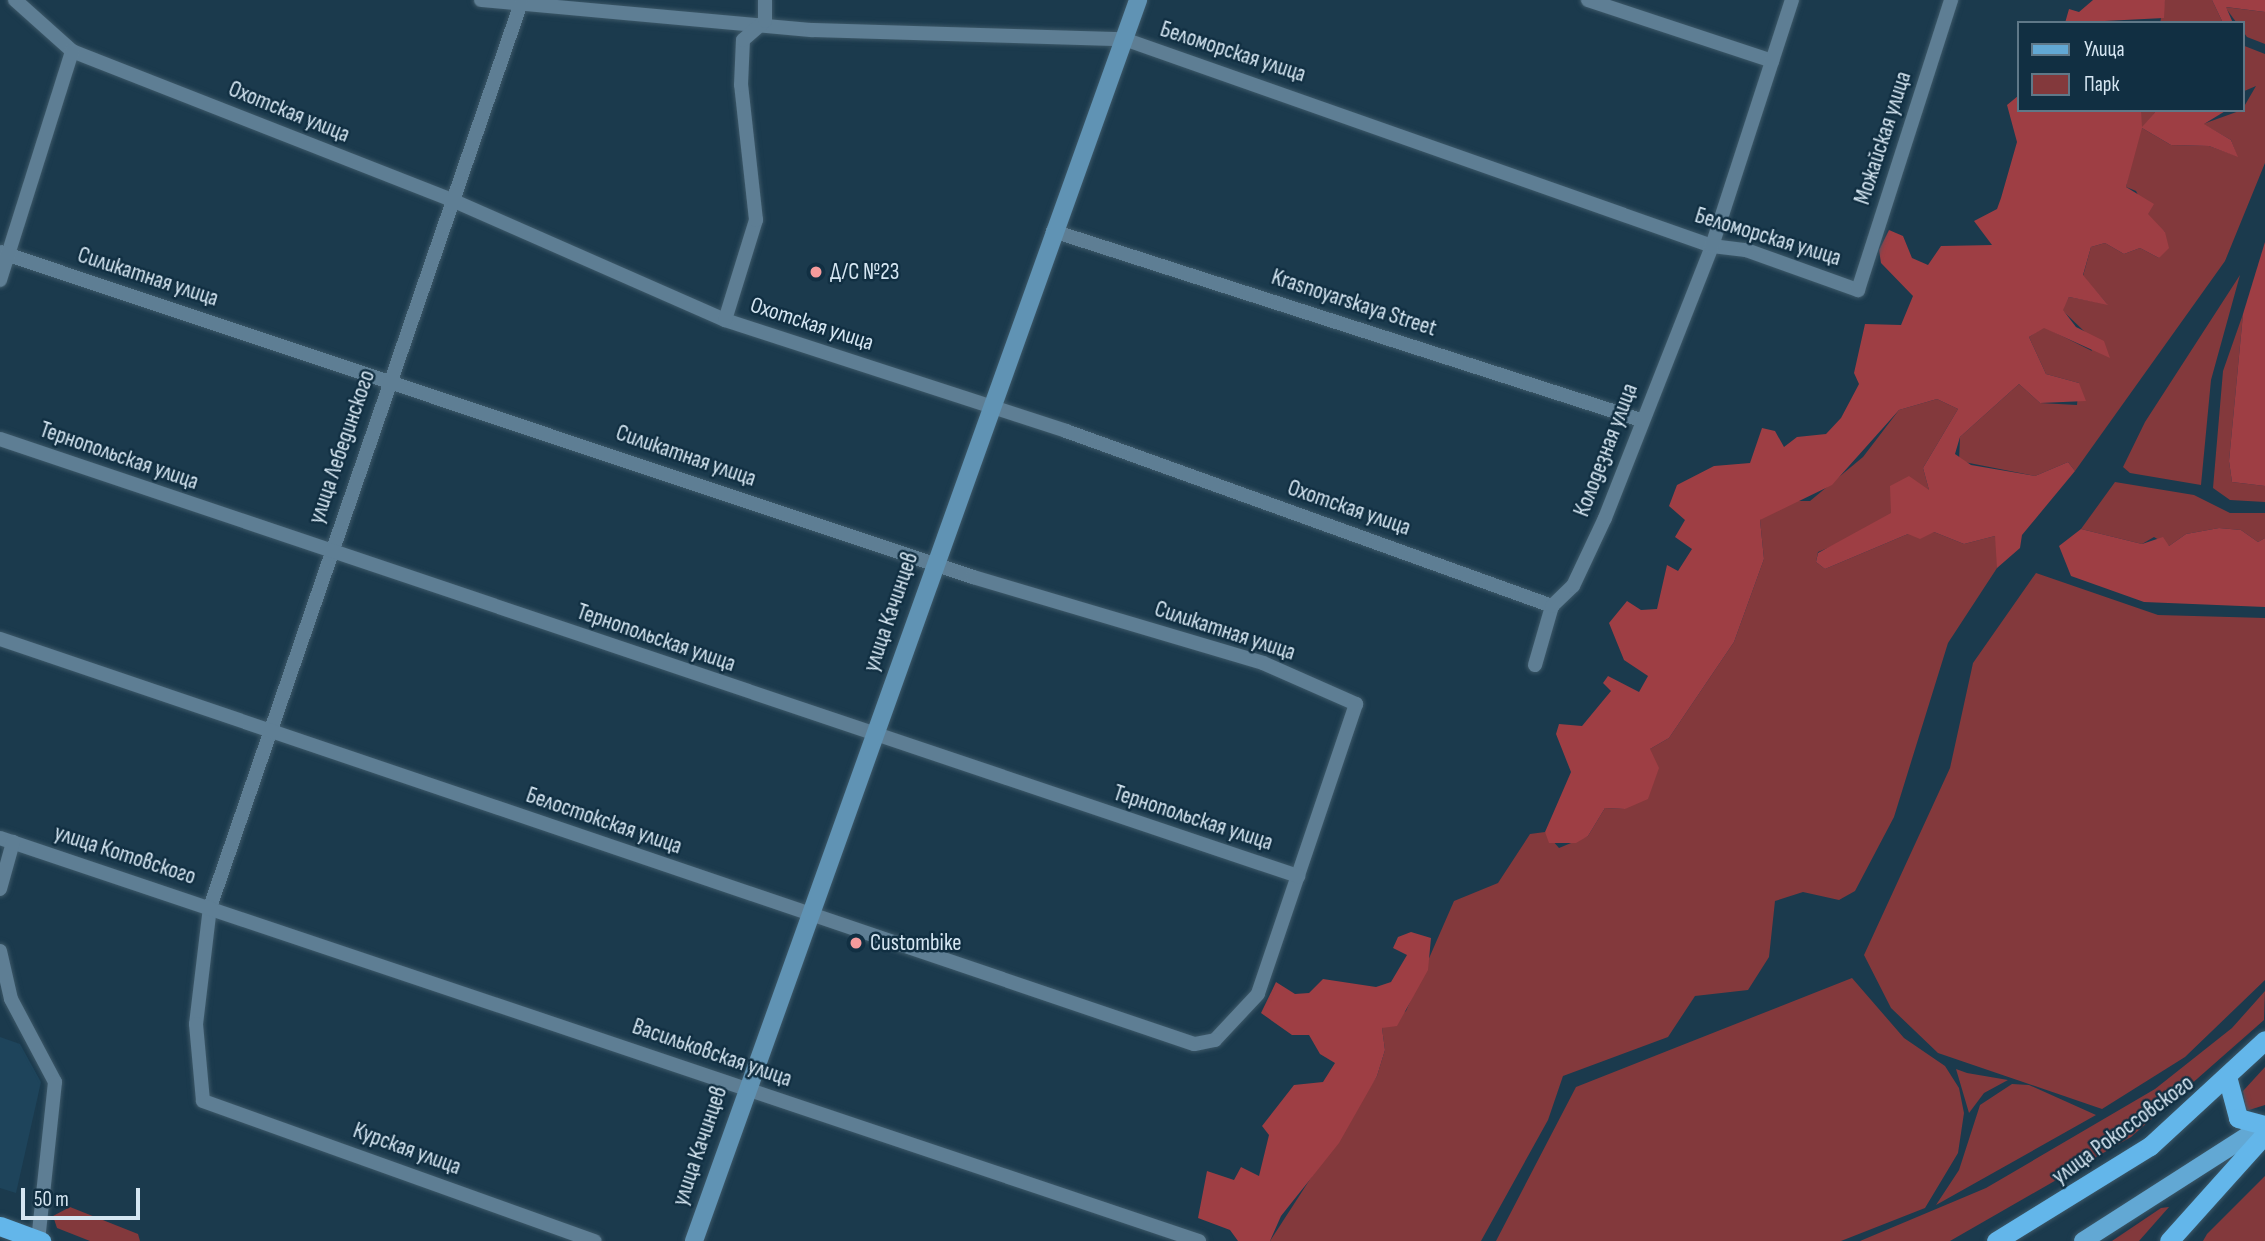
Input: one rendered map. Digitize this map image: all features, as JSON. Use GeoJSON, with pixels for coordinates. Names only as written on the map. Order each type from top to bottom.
{"type":"FeatureCollection","features":[{"type":"Feature","properties":{"kind":"highway","name":"улица Рокоссовского"},"geometry":{"type":"LineString","coordinates":[[1996,1241],[2029,1225],[2129,1161],[2228,1080],[2265,1041]]}},
{"type":"Feature","properties":{"kind":"highway"},"geometry":{"type":"LineString","coordinates":[[2169,1241],[2264,1128],[2238,1118],[2228,1080]]}},
{"type":"Feature","properties":{"kind":"highway"},"geometry":{"type":"LineString","coordinates":[[0,1226],[39,1240]]}},
{"type":"Feature","properties":{"kind":"main road","name":"улица Качинцев"},"geometry":{"type":"LineString","coordinates":[[694,1241],[745,1088],[875,736],[933,564],[994,407],[1053,230],[1138,0]]}},
{"type":"Feature","properties":{"kind":"main road"},"geometry":{"type":"LineString","coordinates":[[2083,1241],[2264,1128]]}},
{"type":"Feature","properties":{"kind":"main road"},"geometry":{"type":"LineString","coordinates":[[2002,1241],[2029,1225]]}},
{"type":"Feature","properties":{"kind":"street"},"geometry":{"type":"LineString","coordinates":[[0,280],[4,254],[72,51],[15,0]]}},
{"type":"Feature","properties":{"kind":"street","name":"Беломорская улица"},"geometry":{"type":"LineString","coordinates":[[481,0],[765,21],[812,30],[1124,39],[1712,246],[1746,250],[1858,289]]}},
{"type":"Feature","properties":{"kind":"street"},"geometry":{"type":"LineString","coordinates":[[725,320],[756,220],[741,85],[743,40],[765,21],[765,0]]}},
{"type":"Feature","properties":{"kind":"street"},"geometry":{"type":"LineString","coordinates":[[1588,0],[1772,61]]}},
{"type":"Feature","properties":{"kind":"street","name":"Колодезная улица"},"geometry":{"type":"LineString","coordinates":[[1535,665],[1552,606],[1573,586],[1712,246],[1792,0]]}},
{"type":"Feature","properties":{"kind":"street","name":"Можайская улица"},"geometry":{"type":"LineString","coordinates":[[1858,289],[1951,0]]}},
{"type":"Feature","properties":{"kind":"street","name":"улица Лебединского"},"geometry":{"type":"LineString","coordinates":[[210,907],[329,552],[454,201],[521,3]]}},
{"type":"Feature","properties":{"kind":"street","name":"Охотская улица"},"geometry":{"type":"LineString","coordinates":[[72,51],[454,201],[725,320],[994,407],[1552,606]]}},
{"type":"Feature","properties":{"kind":"street","name":"Krasnoyarskaya Street"},"geometry":{"type":"LineString","coordinates":[[1053,230],[1641,419]]}},
{"type":"Feature","properties":{"kind":"street","name":"Силикатная улица"},"geometry":{"type":"LineString","coordinates":[[4,254],[389,380],[933,564],[1263,663],[1356,704],[1298,876]]}},
{"type":"Feature","properties":{"kind":"street","name":"Тернопольская улица"},"geometry":{"type":"LineString","coordinates":[[0,439],[875,736],[1298,876]]}},
{"type":"Feature","properties":{"kind":"street","name":"Белостокская улица"},"geometry":{"type":"LineString","coordinates":[[0,639],[1194,1044],[1224,1034],[1258,994],[1298,876]]}},
{"type":"Feature","properties":{"kind":"street"},"geometry":{"type":"LineString","coordinates":[[0,889],[6,840]]}},
{"type":"Feature","properties":{"kind":"street","name":"улица Котовского"},"geometry":{"type":"LineString","coordinates":[[6,840],[210,907],[196,1024],[203,1101]]}},
{"type":"Feature","properties":{"kind":"street","name":"Васильковская улица"},"geometry":{"type":"LineString","coordinates":[[210,907],[1199,1241]]}},
{"type":"Feature","properties":{"kind":"street"},"geometry":{"type":"LineString","coordinates":[[0,951],[11,999],[55,1082],[39,1240]]}},
{"type":"Feature","properties":{"kind":"street","name":"Курская улица"},"geometry":{"type":"LineString","coordinates":[[203,1101],[595,1241]]}},
{"type":"Feature","properties":{"kind":"shaded area"},"geometry":{"type":"Polygon","coordinates":[[[2093,0],[2165,0],[2164,18],[2066,21],[2069,9],[2079,12],[2093,0]]]}},
{"type":"Feature","properties":{"kind":"shaded area"},"geometry":{"type":"Polygon","coordinates":[[[2212,0],[2265,0],[2265,12],[2226,7],[2232,21],[2222,21],[2212,0]]]}},
{"type":"Feature","properties":{"kind":"shaded area"},"geometry":{"type":"Polygon","coordinates":[[[2016,98],[2016,112],[2141,112],[2142,127],[2155,112],[2224,112],[2204,124],[2231,140],[2238,157],[2209,146],[2171,145],[2142,128],[2126,187],[2154,204],[2148,214],[2165,232],[2169,248],[2159,258],[2140,248],[2124,254],[2105,243],[2091,247],[2083,275],[2108,305],[2069,297],[2063,310],[2076,327],[2104,341],[2110,358],[2044,328],[2029,337],[2046,374],[2079,383],[2086,401],[2040,403],[2019,384],[1960,437],[1955,454],[1971,465],[2035,476],[2068,462],[2075,471],[2022,535],[2020,548],[1997,568],[1995,536],[1964,544],[1934,532],[1920,539],[1908,534],[1825,569],[1816,562],[1818,553],[1891,513],[1890,486],[1909,476],[1929,490],[1923,468],[1958,409],[1937,399],[1899,410],[1832,485],[1760,520],[1764,559],[1734,642],[1669,738],[1650,749],[1659,768],[1648,799],[1625,809],[1605,808],[1588,836],[1576,843],[1549,843],[1545,832],[1571,772],[1556,734],[1559,724],[1582,726],[1611,691],[1603,683],[1608,676],[1639,692],[1648,676],[1624,660],[1609,623],[1627,601],[1641,610],[1657,609],[1667,565],[1678,571],[1692,549],[1675,537],[1685,520],[1669,506],[1677,485],[1714,466],[1750,463],[1762,428],[1775,431],[1784,447],[1797,437],[1826,434],[1841,418],[1859,384],[1854,373],[1865,324],[1901,325],[1913,296],[1881,263],[1879,250],[1889,230],[1903,236],[1912,258],[1928,265],[1941,246],[1992,245],[1974,221],[1997,209],[2017,142],[2007,105],[2016,98]]]}},
{"type":"Feature","properties":{"kind":"shaded area"},"geometry":{"type":"Polygon","coordinates":[[[2265,242],[2265,486],[2232,482],[2229,461],[2243,314],[2265,242]]]}},
{"type":"Feature","properties":{"kind":"shaded area"},"geometry":{"type":"Polygon","coordinates":[[[2219,528],[2241,530],[2258,542],[2265,538],[2265,607],[2144,602],[2071,576],[2059,546],[2081,529],[2142,544],[2163,537],[2169,546],[2186,534],[2219,528]]]}},
{"type":"Feature","properties":{"kind":"shaded area"},"geometry":{"type":"Polygon","coordinates":[[[1411,932],[1431,938],[1428,970],[1397,1026],[1382,1028],[1385,1050],[1377,1076],[1339,1143],[1281,1216],[1270,1241],[1238,1241],[1230,1230],[1198,1218],[1207,1171],[1234,1180],[1241,1167],[1259,1176],[1269,1135],[1262,1126],[1294,1085],[1323,1082],[1335,1063],[1320,1054],[1309,1035],[1292,1035],[1261,1013],[1276,982],[1295,994],[1309,993],[1323,979],[1376,987],[1391,982],[1407,955],[1393,948],[1398,937],[1411,932]]]}},
{"type":"Feature","properties":{"kind":"shaded area"},"geometry":{"type":"Polygon","coordinates":[[[0,1037],[20,1044],[41,1082],[16,1193],[0,1188],[0,1037]]]}},
{"type":"Feature","properties":{"kind":"green space"},"geometry":{"type":"Polygon","coordinates":[[[2165,0],[2212,0],[2222,21],[2160,21],[2165,0]]]}},
{"type":"Feature","properties":{"kind":"green space"},"geometry":{"type":"Polygon","coordinates":[[[2225,7],[2265,12],[2265,44],[2247,37],[2244,33],[2244,21],[2235,21],[2225,7]]]}},
{"type":"Feature","properties":{"kind":"green space"},"geometry":{"type":"Polygon","coordinates":[[[2244,46],[2265,54],[2265,163],[2225,261],[2075,471],[2068,462],[2035,476],[1959,461],[1960,437],[2019,384],[2040,403],[2077,405],[2079,383],[2046,374],[2029,337],[2044,327],[2092,351],[2086,333],[2062,310],[2069,297],[2107,304],[2083,276],[2091,247],[2105,243],[2124,254],[2140,248],[2159,258],[2165,232],[2151,222],[2136,191],[2126,187],[2141,112],[2155,112],[2142,128],[2171,145],[2209,146],[2237,156],[2231,140],[2203,124],[2236,112],[2244,112],[2244,107],[2256,86],[2244,91],[2244,46]]]}},
{"type":"Feature","properties":{"kind":"green space"},"geometry":{"type":"Polygon","coordinates":[[[2240,275],[2211,380],[2201,485],[2130,473],[2123,467],[2145,422],[2240,275]]]}},
{"type":"Feature","properties":{"kind":"green space"},"geometry":{"type":"Polygon","coordinates":[[[2243,314],[2229,461],[2232,482],[2265,486],[2265,502],[2230,500],[2213,488],[2223,371],[2243,314]]]}},
{"type":"Feature","properties":{"kind":"green space"},"geometry":{"type":"Polygon","coordinates":[[[1937,399],[1958,409],[1923,468],[1929,490],[1864,533],[1818,552],[1816,562],[1825,569],[1908,534],[1934,532],[1964,544],[1995,536],[1999,547],[1997,568],[1948,643],[1894,817],[1855,891],[1839,900],[1803,892],[1775,901],[1769,957],[1748,990],[1695,996],[1668,1037],[1563,1076],[1548,1120],[1481,1241],[1270,1241],[1377,1076],[1385,1050],[1382,1028],[1406,1011],[1454,901],[1498,883],[1530,834],[1545,832],[1559,848],[1588,836],[1605,808],[1625,809],[1650,749],[1669,738],[1734,642],[1764,559],[1760,520],[1766,512],[1790,501],[1810,501],[1863,457],[1899,410],[1937,399]]]}},
{"type":"Feature","properties":{"kind":"green space"},"geometry":{"type":"Polygon","coordinates":[[[2115,482],[2194,495],[2230,513],[2265,513],[2265,538],[2258,542],[2241,530],[2219,528],[2186,534],[2169,546],[2154,537],[2142,544],[2081,529],[2115,482]]]}},
{"type":"Feature","properties":{"kind":"green space"},"geometry":{"type":"Polygon","coordinates":[[[2036,573],[2158,615],[2265,618],[2265,980],[2185,1057],[2102,1109],[1938,1053],[1891,1008],[1864,955],[1950,768],[1973,663],[2036,573]]]}},
{"type":"Feature","properties":{"kind":"green space"},"geometry":{"type":"Polygon","coordinates":[[[1852,978],[1904,1038],[1945,1066],[1959,1088],[1964,1113],[1958,1153],[1925,1208],[1841,1241],[1496,1241],[1576,1087],[1852,978]]]}},
{"type":"Feature","properties":{"kind":"green space"},"geometry":{"type":"Polygon","coordinates":[[[2265,991],[2264,1020],[2131,1137],[1950,1241],[1860,1241],[1986,1188],[2155,1089],[2232,1028],[2265,991]]]}},
{"type":"Feature","properties":{"kind":"green space"},"geometry":{"type":"Polygon","coordinates":[[[2265,1067],[2265,1105],[2246,1111],[2243,1091],[2265,1067]]]}},
{"type":"Feature","properties":{"kind":"green space"},"geometry":{"type":"Polygon","coordinates":[[[1956,1069],[2008,1080],[1984,1093],[1969,1113],[1956,1069]]]}},
{"type":"Feature","properties":{"kind":"green space"},"geometry":{"type":"Polygon","coordinates":[[[2012,1084],[2029,1085],[2096,1115],[1936,1205],[1959,1170],[1980,1105],[2012,1084]]]}},
{"type":"Feature","properties":{"kind":"green space"},"geometry":{"type":"Polygon","coordinates":[[[2265,1176],[2265,1241],[2203,1241],[2207,1234],[2265,1176]]]}},
{"type":"Feature","properties":{"kind":"green space"},"geometry":{"type":"Polygon","coordinates":[[[70,1207],[138,1234],[140,1241],[90,1241],[57,1228],[53,1216],[70,1207]]]}},
{"type":"Feature","properties":{"kind":"green space"},"geometry":{"type":"Polygon","coordinates":[[[2169,1207],[2139,1241],[2112,1241],[2161,1208],[2169,1207]]]}},
{"type":"Feature","properties":{"kind":"place","name":"Д/С №23"},"geometry":{"type":"Point","coordinates":[816,272]}},
{"type":"Feature","properties":{"kind":"place","name":"Custombike"},"geometry":{"type":"Point","coordinates":[856,943]}}]}
